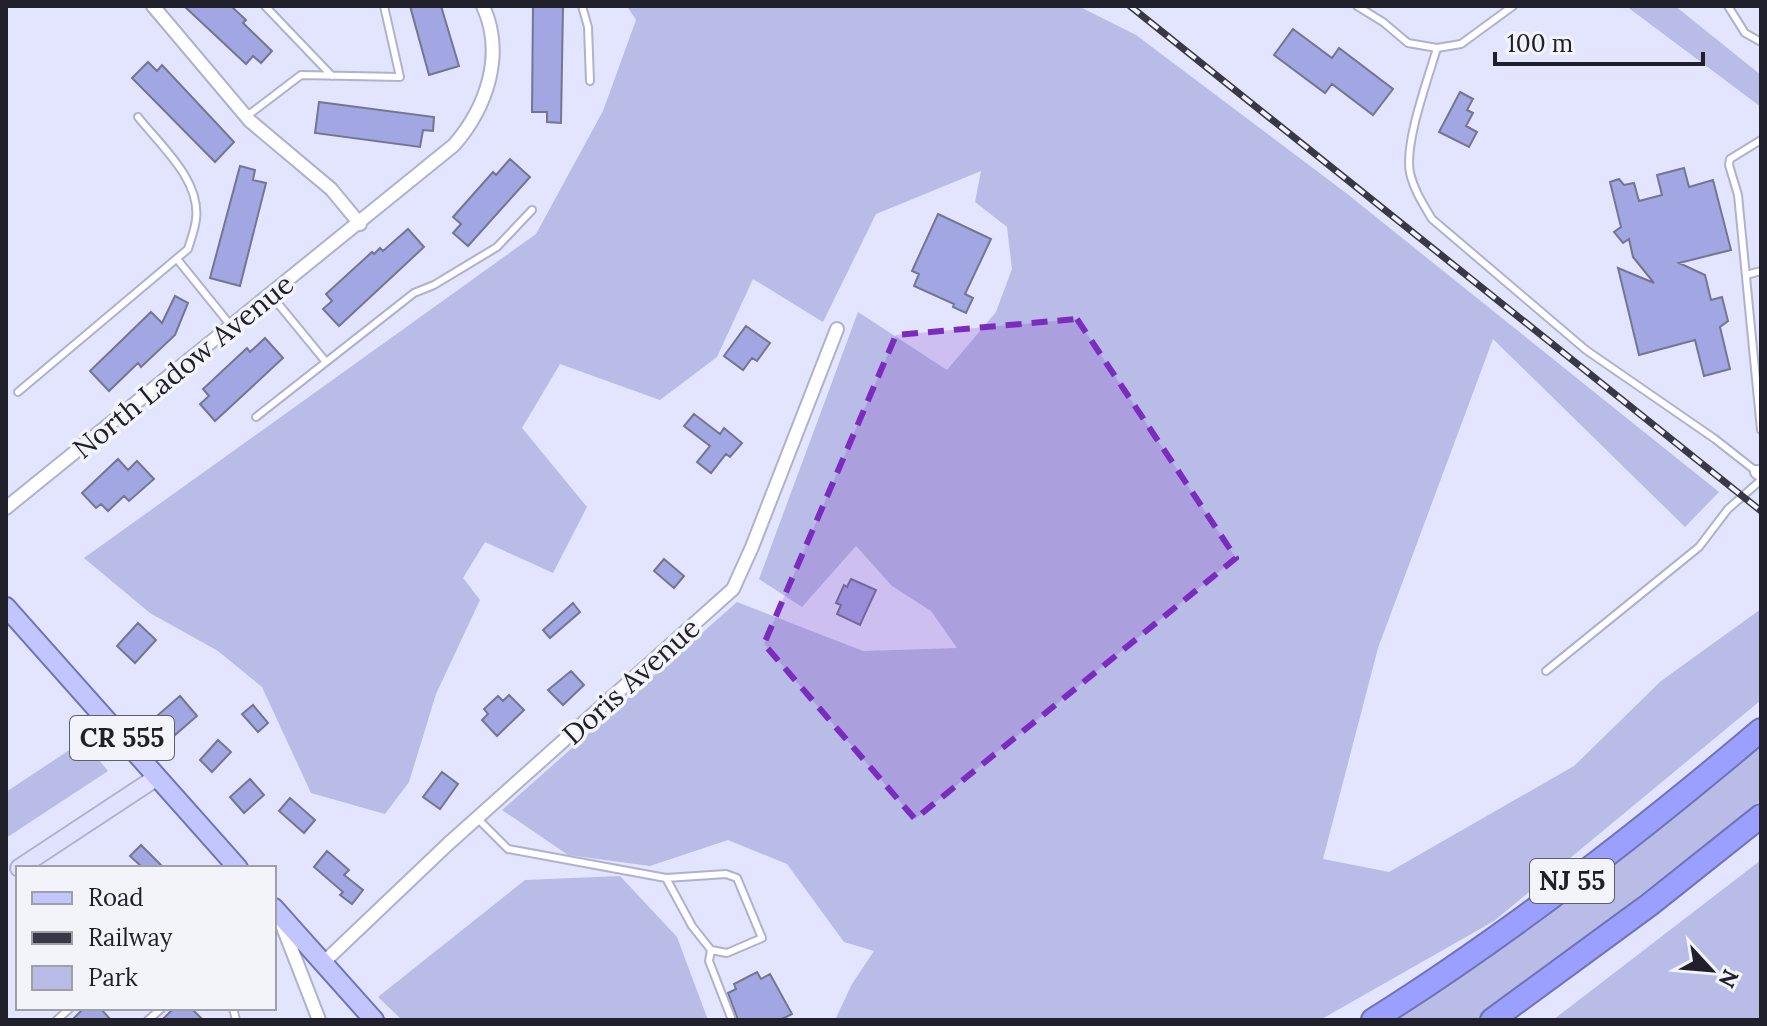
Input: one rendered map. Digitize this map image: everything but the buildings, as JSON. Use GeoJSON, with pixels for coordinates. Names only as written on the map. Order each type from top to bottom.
{"type":"FeatureCollection","features":[{"type":"Feature","properties":{"kind":"highway","name":"NJ 55"},"geometry":{"type":"LineString","coordinates":[[1373,1020],[1552,897],[1682,797],[1761,730]]}},
{"type":"Feature","properties":{"kind":"highway","name":"NJ 55"},"geometry":{"type":"LineString","coordinates":[[1492,1020],[1649,905],[1761,816]]}},
{"type":"Feature","properties":{"kind":"main road","name":"CR 555"},"geometry":{"type":"LineString","coordinates":[[8,614],[236,866]]}},
{"type":"Feature","properties":{"kind":"main road"},"geometry":{"type":"LineString","coordinates":[[21,866],[157,777]]}},
{"type":"Feature","properties":{"kind":"main road"},"geometry":{"type":"LineString","coordinates":[[276,913],[374,1020]]}},
{"type":"Feature","properties":{"kind":"street"},"geometry":{"type":"LineString","coordinates":[[153,6],[247,117],[331,189],[360,224]]}},
{"type":"Feature","properties":{"kind":"street","name":"North Ladow Avenue"},"geometry":{"type":"LineString","coordinates":[[6,508],[454,145],[472,125],[491,73],[493,39],[483,6]]}},
{"type":"Feature","properties":{"kind":"street","name":"Doris Avenue"},"geometry":{"type":"LineString","coordinates":[[323,963],[477,818],[733,589],[837,329]]}},
{"type":"Feature","properties":{"kind":"street"},"geometry":{"type":"LineString","coordinates":[[276,914],[319,1020]]}},
{"type":"Feature","properties":{"kind":"lane"},"geometry":{"type":"LineString","coordinates":[[265,6],[332,76]]}},
{"type":"Feature","properties":{"kind":"lane"},"geometry":{"type":"LineString","coordinates":[[247,117],[301,75],[400,77],[384,6]]}},
{"type":"Feature","properties":{"kind":"lane"},"geometry":{"type":"LineString","coordinates":[[582,6],[588,27],[590,81]]}},
{"type":"Feature","properties":{"kind":"lane"},"geometry":{"type":"LineString","coordinates":[[1357,6],[1408,43],[1437,48],[1461,44],[1513,6]]}},
{"type":"Feature","properties":{"kind":"lane"},"geometry":{"type":"LineString","coordinates":[[1728,6],[1745,33],[1761,42]]}},
{"type":"Feature","properties":{"kind":"lane"},"geometry":{"type":"LineString","coordinates":[[1437,48],[1414,130],[1409,169],[1416,192],[1432,219],[1586,350],[1715,439],[1760,476],[1728,509],[1699,547],[1546,671]]}},
{"type":"Feature","properties":{"kind":"lane"},"geometry":{"type":"LineString","coordinates":[[18,392],[188,249],[197,218],[195,199],[188,180],[138,117]]}},
{"type":"Feature","properties":{"kind":"lane"},"geometry":{"type":"LineString","coordinates":[[1761,140],[1730,159],[1729,165],[1738,195],[1761,430]]}},
{"type":"Feature","properties":{"kind":"lane"},"geometry":{"type":"LineString","coordinates":[[256,417],[414,293],[434,285],[497,247],[532,210]]}},
{"type":"Feature","properties":{"kind":"lane"},"geometry":{"type":"LineString","coordinates":[[177,259],[232,327]]}},
{"type":"Feature","properties":{"kind":"lane"},"geometry":{"type":"LineString","coordinates":[[1746,275],[1761,271]]}},
{"type":"Feature","properties":{"kind":"lane"},"geometry":{"type":"LineString","coordinates":[[271,295],[326,362]]}},
{"type":"Feature","properties":{"kind":"lane"},"geometry":{"type":"LineString","coordinates":[[477,818],[508,849],[666,878],[726,874],[737,878],[762,938],[727,953],[711,950],[692,926],[666,878]]}},
{"type":"Feature","properties":{"kind":"lane"},"geometry":{"type":"LineString","coordinates":[[711,950],[709,961],[732,1020]]}},
{"type":"Feature","properties":{"kind":"highlighted area"},"geometry":{"type":"Polygon","coordinates":[[[1077,319],[1236,558],[915,819],[764,644],[896,335],[1077,319]]]}},
{"type":"Feature","properties":{"kind":"green space"},"geometry":{"type":"Polygon","coordinates":[[[627,6],[1078,6],[1136,35],[1346,193],[1719,492],[1685,527],[1493,339],[1378,648],[1323,859],[1389,872],[1574,766],[1661,681],[1761,609],[1761,700],[1494,921],[1320,1020],[835,1020],[852,984],[874,951],[844,942],[787,864],[728,840],[650,866],[568,855],[502,810],[737,602],[863,651],[957,648],[931,611],[892,586],[856,546],[802,607],[759,579],[858,312],[947,370],[996,312],[1012,269],[1007,227],[975,202],[981,171],[876,214],[823,322],[753,279],[717,357],[660,400],[560,364],[522,428],[587,507],[553,573],[485,542],[463,578],[480,600],[436,694],[409,782],[385,814],[311,793],[262,687],[218,651],[150,613],[84,558],[536,234],[603,111],[636,20],[627,6]]]}},
{"type":"Feature","properties":{"kind":"green space"},"geometry":{"type":"Polygon","coordinates":[[[1626,6],[1675,6],[1761,75],[1761,107],[1626,6]]]}},
{"type":"Feature","properties":{"kind":"green space"},"geometry":{"type":"Polygon","coordinates":[[[83,741],[108,771],[6,838],[6,792],[83,741]]]}},
{"type":"Feature","properties":{"kind":"green space"},"geometry":{"type":"Polygon","coordinates":[[[1761,741],[1761,800],[1490,1013],[1480,1020],[1388,1020],[1761,741]]]}},
{"type":"Feature","properties":{"kind":"green space"},"geometry":{"type":"Polygon","coordinates":[[[1761,860],[1761,1020],[1553,1020],[1761,860]]]}},
{"type":"Feature","properties":{"kind":"green space"},"geometry":{"type":"Polygon","coordinates":[[[620,876],[677,937],[708,1020],[402,1020],[378,997],[525,880],[620,876]]]}},
{"type":"Feature","properties":{"kind":"railway"},"geometry":{"type":"LineString","coordinates":[[1130,6],[1761,511]]}}]}
